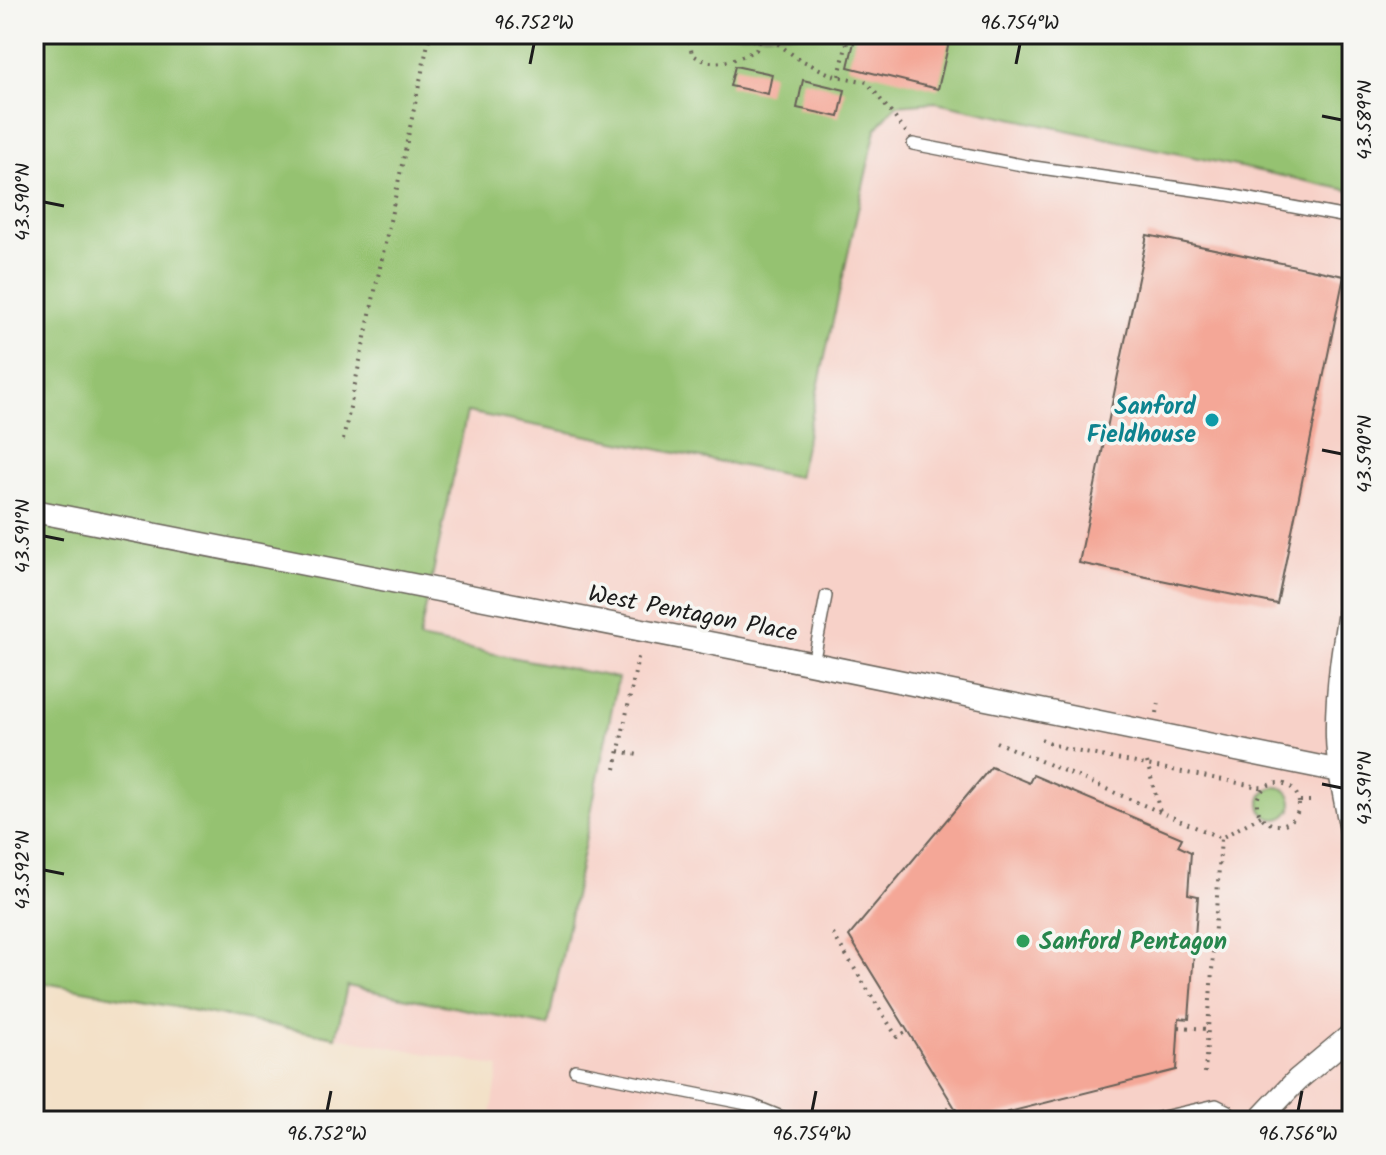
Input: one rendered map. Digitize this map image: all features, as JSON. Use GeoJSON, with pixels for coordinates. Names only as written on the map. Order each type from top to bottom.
{"type":"FeatureCollection","features":[{"type":"Feature","properties":{"kind":"street","name":"West Pentagon Place"},"geometry":{"type":"LineString","coordinates":[[34,511],[1344,767]]}},
{"type":"Feature","properties":{"kind":"street"},"geometry":{"type":"LineString","coordinates":[[1352,594],[1338,695],[1337,733],[1352,835]]}},
{"type":"Feature","properties":{"kind":"street"},"geometry":{"type":"LineString","coordinates":[[1258,1121],[1297,1080],[1352,1034]]}},
{"type":"Feature","properties":{"kind":"lane"},"geometry":{"type":"LineString","coordinates":[[913,144],[1027,166],[1229,195],[1352,218]]}},
{"type":"Feature","properties":{"kind":"lane"},"geometry":{"type":"LineString","coordinates":[[813,664],[826,596]]}},
{"type":"Feature","properties":{"kind":"lane"},"geometry":{"type":"LineString","coordinates":[[575,1070],[752,1105],[792,1121]]}},
{"type":"Feature","properties":{"kind":"lane"},"geometry":{"type":"LineString","coordinates":[[1145,1121],[1216,1105],[1239,1121]]}},
{"type":"Feature","properties":{"kind":"path"},"geometry":{"type":"LineString","coordinates":[[343,440],[430,34]]}},
{"type":"Feature","properties":{"kind":"path"},"geometry":{"type":"LineString","coordinates":[[688,34],[692,54],[708,63],[733,60],[756,50],[764,34],[797,58],[839,76],[867,82],[899,121],[913,144]]}},
{"type":"Feature","properties":{"kind":"path"},"geometry":{"type":"LineString","coordinates":[[738,34],[759,42]]}},
{"type":"Feature","properties":{"kind":"path"},"geometry":{"type":"LineString","coordinates":[[839,76],[849,34]]}},
{"type":"Feature","properties":{"kind":"path"},"geometry":{"type":"LineString","coordinates":[[615,769],[639,653]]}},
{"type":"Feature","properties":{"kind":"path"},"geometry":{"type":"LineString","coordinates":[[1157,715],[1159,702]]}},
{"type":"Feature","properties":{"kind":"path"},"geometry":{"type":"LineString","coordinates":[[1041,739],[1065,749],[1264,788]]}},
{"type":"Feature","properties":{"kind":"path"},"geometry":{"type":"LineString","coordinates":[[996,742],[1221,838]]}},
{"type":"Feature","properties":{"kind":"path"},"geometry":{"type":"LineString","coordinates":[[619,751],[638,755]]}},
{"type":"Feature","properties":{"kind":"path"},"geometry":{"type":"LineString","coordinates":[[1147,764],[1160,812]]}},
{"type":"Feature","properties":{"kind":"path"},"geometry":{"type":"LineString","coordinates":[[1272,783],[1286,784],[1297,794],[1299,801],[1296,815],[1285,824],[1271,824],[1261,816],[1257,803],[1264,788],[1272,783]]}},
{"type":"Feature","properties":{"kind":"path"},"geometry":{"type":"LineString","coordinates":[[1299,801],[1313,801]]}},
{"type":"Feature","properties":{"kind":"path"},"geometry":{"type":"LineString","coordinates":[[1221,838],[1261,816]]}},
{"type":"Feature","properties":{"kind":"path"},"geometry":{"type":"LineString","coordinates":[[1205,1073],[1221,838]]}},
{"type":"Feature","properties":{"kind":"path"},"geometry":{"type":"LineString","coordinates":[[833,934],[897,1037],[908,1031]]}},
{"type":"Feature","properties":{"kind":"path"},"geometry":{"type":"LineString","coordinates":[[1194,946],[1213,947]]}},
{"type":"Feature","properties":{"kind":"path"},"geometry":{"type":"LineString","coordinates":[[1179,1027],[1208,1029]]}},
{"type":"Feature","properties":{"kind":"path"},"geometry":{"type":"LineString","coordinates":[[950,1121],[944,1111],[953,1105]]}},
{"type":"Feature","properties":{"kind":"shaded area"},"geometry":{"type":"Polygon","coordinates":[[[34,34],[1352,34],[1352,1121],[490,1121],[499,1067],[34,981],[34,34]]]}},
{"type":"Feature","properties":{"kind":"green space"},"geometry":{"type":"Polygon","coordinates":[[[34,34],[1352,34],[1352,191],[936,102],[896,105],[876,129],[798,477],[467,412],[419,639],[618,678],[548,1026],[347,986],[336,1037],[34,981],[34,34]]]}},
{"type":"Feature","properties":{"kind":"green space"},"geometry":{"type":"Polygon","coordinates":[[[1276,787],[1287,792],[1292,803],[1287,814],[1276,819],[1265,814],[1260,803],[1265,792],[1276,787]]]}},
{"type":"Feature","properties":{"kind":"building"},"geometry":{"type":"Polygon","coordinates":[[[856,34],[951,34],[938,89],[848,67],[856,34]]]}},
{"type":"Feature","properties":{"kind":"building"},"geometry":{"type":"Polygon","coordinates":[[[735,66],[772,74],[768,94],[730,86],[735,66]]]}},
{"type":"Feature","properties":{"kind":"building"},"geometry":{"type":"Polygon","coordinates":[[[803,80],[845,90],[839,117],[797,108],[803,80]]]}},
{"type":"Feature","properties":{"kind":"building","name":"Sanford Fieldhouse"},"geometry":{"type":"Polygon","coordinates":[[[1147,235],[1344,276],[1277,604],[1079,563],[1147,235]]]}},
{"type":"Feature","properties":{"kind":"building","name":"Sanford Pentagon"},"geometry":{"type":"Polygon","coordinates":[[[991,767],[1029,783],[1033,775],[1182,838],[1178,846],[1191,852],[1188,894],[1198,896],[1189,1019],[1179,1018],[1176,1070],[963,1121],[849,936],[991,767]]]}},
{"type":"Feature","properties":{"kind":"place","name":"Sanford Fieldhouse"},"geometry":{"type":"Point","coordinates":[1212,420]}},
{"type":"Feature","properties":{"kind":"place","name":"Sanford Pentagon"},"geometry":{"type":"Point","coordinates":[1023,941]}}]}
